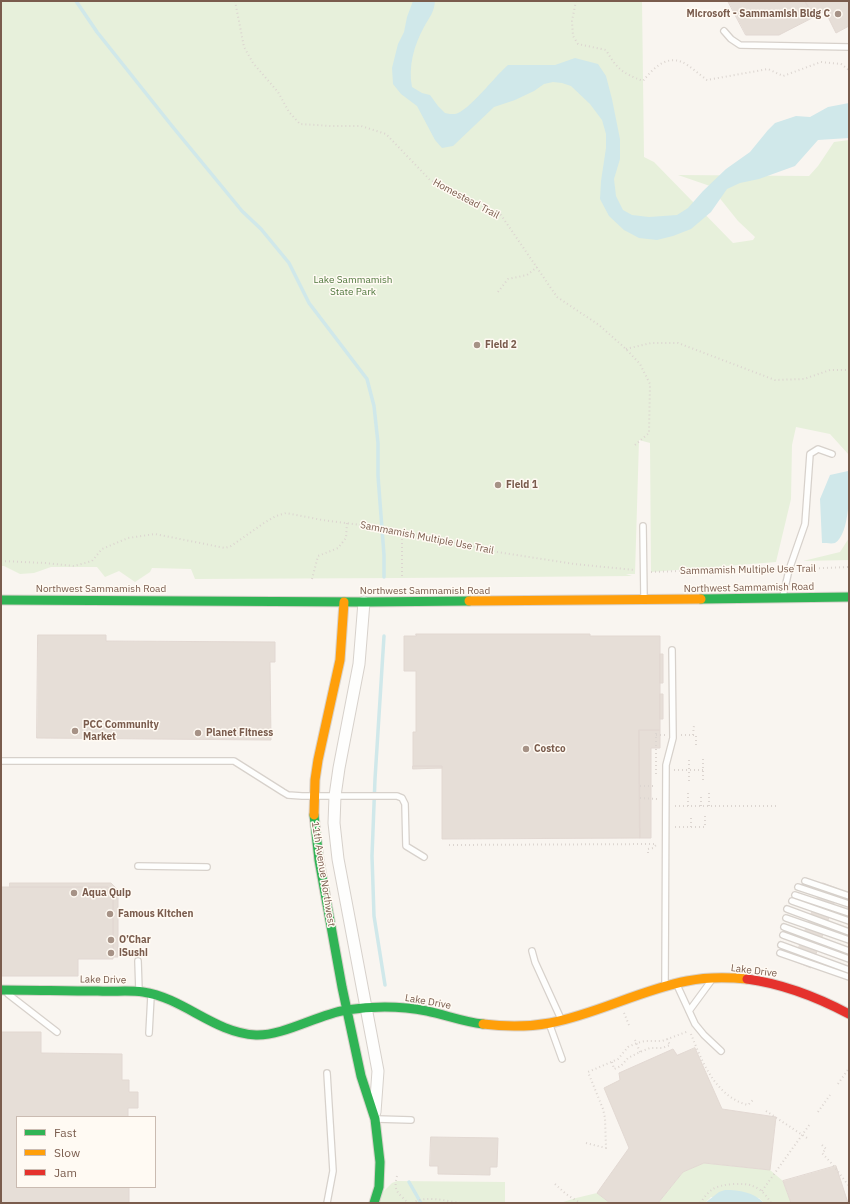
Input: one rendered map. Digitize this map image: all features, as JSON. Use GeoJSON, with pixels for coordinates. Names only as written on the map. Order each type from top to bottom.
{"type":"FeatureCollection","features":[{"type":"Feature","properties":{"kind":"street","name":"Northwest Sammamish Road"},"geometry":{"type":"LineString","coordinates":[[1,600],[364,602],[782,599],[849,597]]}},
{"type":"Feature","properties":{"kind":"street","name":"11th Avenue Northwest"},"geometry":{"type":"LineString","coordinates":[[344,602],[340,660],[318,760],[314,796],[314,826],[347,1010],[361,1076],[375,1119]]}},
{"type":"Feature","properties":{"kind":"street","name":"11th Avenue Northwest"},"geometry":{"type":"LineString","coordinates":[[364,602],[360,664],[344,737],[335,796],[334,823],[338,859],[378,1071],[375,1119],[380,1162],[379,1187],[374,1203]]}},
{"type":"Feature","properties":{"kind":"street","name":"Lake Drive"},"geometry":{"type":"LineString","coordinates":[[2,990],[139,992],[152,994],[242,1034],[255,1035],[278,1032],[318,1017],[347,1010],[383,1007],[420,1010],[471,1022],[496,1025],[520,1026],[549,1023],[586,1014],[676,983],[713,979],[756,980],[781,985],[813,996],[849,1014]]}},
{"type":"Feature","properties":{"kind":"lane"},"geometry":{"type":"LineString","coordinates":[[724,31],[731,39],[740,45],[849,47]]}},
{"type":"Feature","properties":{"kind":"lane"},"geometry":{"type":"LineString","coordinates":[[782,599],[789,570],[805,524],[810,454],[818,449],[832,454]]}},
{"type":"Feature","properties":{"kind":"lane"},"geometry":{"type":"LineString","coordinates":[[643,526],[644,600]]}},
{"type":"Feature","properties":{"kind":"lane"},"geometry":{"type":"LineString","coordinates":[[665,986],[666,765],[673,738],[672,650]]}},
{"type":"Feature","properties":{"kind":"lane"},"geometry":{"type":"LineString","coordinates":[[1,761],[234,761],[288,795],[397,796],[402,798],[405,804],[406,846],[424,857]]}},
{"type":"Feature","properties":{"kind":"lane"},"geometry":{"type":"LineString","coordinates":[[138,866],[207,867]]}},
{"type":"Feature","properties":{"kind":"lane"},"geometry":{"type":"LineString","coordinates":[[805,881],[849,896]]}},
{"type":"Feature","properties":{"kind":"lane"},"geometry":{"type":"LineString","coordinates":[[798,887],[849,904]]}},
{"type":"Feature","properties":{"kind":"lane"},"geometry":{"type":"LineString","coordinates":[[795,894],[849,913]]}},
{"type":"Feature","properties":{"kind":"lane"},"geometry":{"type":"LineString","coordinates":[[792,901],[849,921]]}},
{"type":"Feature","properties":{"kind":"lane"},"geometry":{"type":"LineString","coordinates":[[787,909],[849,932]]}},
{"type":"Feature","properties":{"kind":"lane"},"geometry":{"type":"LineString","coordinates":[[786,918],[849,940]]}},
{"type":"Feature","properties":{"kind":"lane"},"geometry":{"type":"LineString","coordinates":[[784,927],[849,952]]}},
{"type":"Feature","properties":{"kind":"lane"},"geometry":{"type":"LineString","coordinates":[[783,935],[849,959]]}},
{"type":"Feature","properties":{"kind":"lane"},"geometry":{"type":"LineString","coordinates":[[781,945],[849,970]]}},
{"type":"Feature","properties":{"kind":"lane"},"geometry":{"type":"LineString","coordinates":[[532,951],[535,962],[561,1020]]}},
{"type":"Feature","properties":{"kind":"lane"},"geometry":{"type":"LineString","coordinates":[[780,952],[849,977]]}},
{"type":"Feature","properties":{"kind":"lane"},"geometry":{"type":"LineString","coordinates":[[138,961],[139,992]]}},
{"type":"Feature","properties":{"kind":"lane"},"geometry":{"type":"LineString","coordinates":[[689,1011],[713,979]]}},
{"type":"Feature","properties":{"kind":"lane"},"geometry":{"type":"LineString","coordinates":[[676,983],[695,1024],[721,1051]]}},
{"type":"Feature","properties":{"kind":"lane"},"geometry":{"type":"LineString","coordinates":[[2,990],[57,1032]]}},
{"type":"Feature","properties":{"kind":"lane"},"geometry":{"type":"LineString","coordinates":[[149,1033],[152,994]]}},
{"type":"Feature","properties":{"kind":"lane"},"geometry":{"type":"LineString","coordinates":[[549,1023],[562,1059]]}},
{"type":"Feature","properties":{"kind":"lane"},"geometry":{"type":"LineString","coordinates":[[327,1073],[333,1171],[327,1203]]}},
{"type":"Feature","properties":{"kind":"lane"},"geometry":{"type":"LineString","coordinates":[[375,1119],[411,1120]]}},
{"type":"Feature","properties":{"kind":"path","name":"Homestead Trail"},"geometry":{"type":"LineString","coordinates":[[235,1],[244,47],[252,63],[278,92],[289,112],[300,124],[361,126],[386,134],[430,180],[501,215],[557,297],[599,325],[626,349],[640,364],[650,384],[649,433],[635,445]]}},
{"type":"Feature","properties":{"kind":"path"},"geometry":{"type":"LineString","coordinates":[[576,1],[572,21],[573,36],[578,44],[606,50],[617,67],[628,75],[643,81],[654,67],[669,60],[681,62],[707,80],[768,69],[783,76],[820,62],[841,64],[849,70]]}},
{"type":"Feature","properties":{"kind":"path"},"geometry":{"type":"LineString","coordinates":[[498,292],[508,279],[527,275],[537,267]]}},
{"type":"Feature","properties":{"kind":"path"},"geometry":{"type":"LineString","coordinates":[[626,349],[651,343],[678,343],[775,380],[804,379],[830,370],[849,370]]}},
{"type":"Feature","properties":{"kind":"path","name":"Sammamish Multiple Use Trail"},"geometry":{"type":"LineString","coordinates":[[1,561],[74,566],[92,561],[102,549],[128,538],[155,534],[225,548],[232,546],[276,516],[286,513],[402,531],[491,551],[574,564],[644,571],[748,571],[849,567]]}},
{"type":"Feature","properties":{"kind":"path"},"geometry":{"type":"LineString","coordinates":[[312,579],[318,556],[338,548],[346,538],[347,523]]}},
{"type":"Feature","properties":{"kind":"path"},"geometry":{"type":"LineString","coordinates":[[402,531],[402,578]]}},
{"type":"Feature","properties":{"kind":"path"},"geometry":{"type":"LineString","coordinates":[[693,735],[694,725]]}},
{"type":"Feature","properties":{"kind":"path"},"geometry":{"type":"LineString","coordinates":[[656,730],[656,776]]}},
{"type":"Feature","properties":{"kind":"path"},"geometry":{"type":"LineString","coordinates":[[656,735],[666,735]]}},
{"type":"Feature","properties":{"kind":"path"},"geometry":{"type":"LineString","coordinates":[[681,735],[696,735],[696,746]]}},
{"type":"Feature","properties":{"kind":"path"},"geometry":{"type":"LineString","coordinates":[[688,781],[689,759]]}},
{"type":"Feature","properties":{"kind":"path"},"geometry":{"type":"LineString","coordinates":[[703,759],[703,781]]}},
{"type":"Feature","properties":{"kind":"path"},"geometry":{"type":"LineString","coordinates":[[674,770],[703,770]]}},
{"type":"Feature","properties":{"kind":"path"},"geometry":{"type":"LineString","coordinates":[[656,781],[656,792]]}},
{"type":"Feature","properties":{"kind":"path"},"geometry":{"type":"LineString","coordinates":[[640,786],[656,786]]}},
{"type":"Feature","properties":{"kind":"path"},"geometry":{"type":"LineString","coordinates":[[688,793],[688,806]]}},
{"type":"Feature","properties":{"kind":"path"},"geometry":{"type":"LineString","coordinates":[[701,794],[701,806]]}},
{"type":"Feature","properties":{"kind":"path"},"geometry":{"type":"LineString","coordinates":[[709,794],[709,806]]}},
{"type":"Feature","properties":{"kind":"path"},"geometry":{"type":"LineString","coordinates":[[640,798],[656,798],[656,806]]}},
{"type":"Feature","properties":{"kind":"path"},"geometry":{"type":"LineString","coordinates":[[675,806],[779,806]]}},
{"type":"Feature","properties":{"kind":"path"},"geometry":{"type":"LineString","coordinates":[[691,815],[691,827]]}},
{"type":"Feature","properties":{"kind":"path"},"geometry":{"type":"LineString","coordinates":[[675,828],[705,827],[705,815]]}},
{"type":"Feature","properties":{"kind":"path"},"geometry":{"type":"LineString","coordinates":[[648,854],[648,849],[653,848],[656,844],[656,839]]}},
{"type":"Feature","properties":{"kind":"path"},"geometry":{"type":"LineString","coordinates":[[449,845],[656,844]]}},
{"type":"Feature","properties":{"kind":"path"},"geometry":{"type":"LineString","coordinates":[[624,1012],[629,1025]]}},
{"type":"Feature","properties":{"kind":"path"},"geometry":{"type":"LineString","coordinates":[[586,1142],[606,1148],[605,1118],[603,1109],[588,1072],[618,1059],[628,1047],[637,1043],[645,1041],[662,1041],[690,1030],[706,1069],[724,1092],[737,1102],[744,1104],[748,1105],[753,1100]]}},
{"type":"Feature","properties":{"kind":"path"},"geometry":{"type":"LineString","coordinates":[[612,1062],[614,1069],[621,1066],[628,1058],[640,1052],[650,1048],[662,1048],[670,1045],[668,1039]]}},
{"type":"Feature","properties":{"kind":"path"},"geometry":{"type":"LineString","coordinates":[[635,1040],[640,1052]]}},
{"type":"Feature","properties":{"kind":"path"},"geometry":{"type":"LineString","coordinates":[[838,1084],[849,1068]]}},
{"type":"Feature","properties":{"kind":"path"},"geometry":{"type":"LineString","coordinates":[[818,1112],[830,1096]]}},
{"type":"Feature","properties":{"kind":"path"},"geometry":{"type":"LineString","coordinates":[[766,1111],[807,1138]]}},
{"type":"Feature","properties":{"kind":"path"},"geometry":{"type":"LineString","coordinates":[[762,1191],[810,1124]]}},
{"type":"Feature","properties":{"kind":"path"},"geometry":{"type":"LineString","coordinates":[[822,1145],[826,1149],[822,1153],[849,1186]]}},
{"type":"Feature","properties":{"kind":"path"},"geometry":{"type":"LineString","coordinates":[[397,1176],[395,1188],[408,1203]]}},
{"type":"Feature","properties":{"kind":"path"},"geometry":{"type":"LineString","coordinates":[[555,1184],[566,1194],[580,1203]]}},
{"type":"Feature","properties":{"kind":"path"},"geometry":{"type":"LineString","coordinates":[[700,1203],[714,1188],[744,1184],[753,1185],[762,1191],[771,1203]]}},
{"type":"Feature","properties":{"kind":"path"},"geometry":{"type":"LineString","coordinates":[[413,1202],[438,1199],[461,1203]]}},
{"type":"Feature","properties":{"kind":"green space","name":"Lake Sammamish State Park"},"geometry":{"type":"Polygon","coordinates":[[[1,1],[642,1],[644,157],[654,162],[733,243],[753,240],[755,237],[738,221],[710,186],[678,175],[809,176],[818,166],[834,142],[849,140],[849,455],[830,434],[796,427],[792,445],[791,499],[776,562],[651,572],[650,443],[639,440],[635,574],[626,574],[632,576],[195,579],[191,569],[152,568],[150,572],[135,582],[119,571],[105,577],[97,567],[51,567],[34,573],[20,574],[1,566],[1,1]]]}},
{"type":"Feature","properties":{"kind":"green space"},"geometry":{"type":"Polygon","coordinates":[[[849,538],[849,560],[803,561],[840,552],[849,538]]]}},
{"type":"Feature","properties":{"kind":"green space"},"geometry":{"type":"Polygon","coordinates":[[[704,1163],[770,1170],[783,1181],[791,1203],[764,1203],[759,1198],[711,1197],[705,1203],[658,1203],[683,1172],[704,1163]]]}},
{"type":"Feature","properties":{"kind":"green space"},"geometry":{"type":"Polygon","coordinates":[[[397,1181],[505,1182],[505,1202],[555,1203],[374,1203],[375,1200],[392,1183],[397,1181]]]}},
{"type":"Feature","properties":{"kind":"green space"},"geometry":{"type":"Polygon","coordinates":[[[597,1193],[610,1203],[560,1203],[576,1198],[597,1193]]]}},
{"type":"Feature","properties":{"kind":"water"},"geometry":{"type":"Polygon","coordinates":[[[413,1],[435,1],[433,12],[420,34],[413,56],[411,64],[412,87],[422,93],[430,95],[445,113],[455,114],[461,112],[508,65],[555,65],[575,58],[598,64],[606,76],[620,139],[620,159],[614,179],[616,196],[623,210],[632,215],[649,217],[677,215],[688,208],[726,169],[750,152],[775,123],[796,116],[810,117],[828,107],[849,103],[849,138],[818,140],[795,166],[759,179],[740,183],[727,189],[711,212],[691,229],[657,240],[639,238],[624,230],[609,216],[600,199],[606,148],[606,134],[602,120],[590,104],[571,86],[553,82],[544,84],[534,91],[515,100],[494,107],[453,146],[442,148],[435,140],[417,106],[401,94],[393,84],[392,68],[398,44],[404,32],[407,17],[413,1]]]}},
{"type":"Feature","properties":{"kind":"water"},"geometry":{"type":"Polygon","coordinates":[[[848,471],[849,499],[844,530],[840,538],[835,543],[822,543],[820,499],[830,475],[848,471]]]}},
{"type":"Feature","properties":{"kind":"water"},"geometry":{"type":"Polygon","coordinates":[[[725,1190],[746,1192],[760,1199],[764,1203],[705,1203],[719,1192],[725,1190]]]}},
{"type":"Feature","properties":{"kind":"building"},"geometry":{"type":"Polygon","coordinates":[[[728,1],[805,1],[814,17],[779,35],[746,35],[728,1]]]}},
{"type":"Feature","properties":{"kind":"building","name":"Microsoft - Sammamish Bldg C"},"geometry":{"type":"Polygon","coordinates":[[[805,1],[849,1],[849,26],[836,33],[825,11],[814,17],[805,1]]]}},
{"type":"Feature","properties":{"kind":"building","name":"Costco"},"geometry":{"type":"Polygon","coordinates":[[[416,634],[590,634],[590,636],[660,636],[660,730],[639,730],[640,838],[442,839],[442,766],[413,766],[413,732],[416,732],[416,671],[404,671],[404,636],[416,636],[416,634]]]}},
{"type":"Feature","properties":{"kind":"building"},"geometry":{"type":"Polygon","coordinates":[[[38,635],[106,635],[106,641],[275,642],[275,662],[270,662],[271,740],[37,738],[38,635]]]}},
{"type":"Feature","properties":{"kind":"building"},"geometry":{"type":"Polygon","coordinates":[[[660,654],[663,654],[663,683],[660,683],[660,654]]]}},
{"type":"Feature","properties":{"kind":"building"},"geometry":{"type":"Polygon","coordinates":[[[660,694],[663,694],[663,719],[660,719],[660,694]]]}},
{"type":"Feature","properties":{"kind":"building"},"geometry":{"type":"Polygon","coordinates":[[[639,730],[660,730],[660,748],[651,748],[651,838],[640,838],[639,730]]]}},
{"type":"Feature","properties":{"kind":"building"},"geometry":{"type":"Polygon","coordinates":[[[413,766],[442,766],[442,768],[413,769],[413,766]]]}},
{"type":"Feature","properties":{"kind":"building"},"geometry":{"type":"Polygon","coordinates":[[[10,883],[111,883],[118,890],[118,957],[113,957],[113,892],[108,887],[10,887],[10,883]]]}},
{"type":"Feature","properties":{"kind":"building"},"geometry":{"type":"Polygon","coordinates":[[[823,883],[839,889],[811,968],[794,961],[823,883]]]}},
{"type":"Feature","properties":{"kind":"building"},"geometry":{"type":"Polygon","coordinates":[[[1,887],[108,887],[113,892],[113,959],[78,959],[78,976],[1,976],[1,887]]]}},
{"type":"Feature","properties":{"kind":"building"},"geometry":{"type":"Polygon","coordinates":[[[1,1032],[41,1032],[41,1053],[122,1054],[122,1080],[129,1080],[129,1092],[138,1092],[138,1108],[128,1108],[128,1116],[16,1116],[16,1188],[129,1188],[129,1203],[1,1203],[1,1032]]]}},
{"type":"Feature","properties":{"kind":"building"},"geometry":{"type":"Polygon","coordinates":[[[695,1048],[722,1109],[776,1117],[770,1170],[704,1163],[683,1172],[658,1203],[610,1203],[597,1193],[629,1148],[604,1088],[620,1080],[619,1073],[673,1049],[677,1055],[695,1048]]]}},
{"type":"Feature","properties":{"kind":"building"},"geometry":{"type":"Polygon","coordinates":[[[431,1137],[498,1138],[497,1167],[490,1167],[490,1175],[438,1174],[438,1166],[430,1166],[431,1137]]]}},
{"type":"Feature","properties":{"kind":"building"},"geometry":{"type":"Polygon","coordinates":[[[836,1166],[848,1203],[791,1203],[783,1181],[836,1166]]]}},
{"type":"Feature","properties":{"kind":"waterway"},"geometry":{"type":"LineString","coordinates":[[76,1],[97,32],[172,126],[242,211],[261,229],[289,263],[309,303],[367,379],[374,406],[378,443],[378,476],[384,555],[384,577]]}},
{"type":"Feature","properties":{"kind":"waterway"},"geometry":{"type":"LineString","coordinates":[[384,636],[372,856],[374,916],[385,985]]}},
{"type":"Feature","properties":{"kind":"waterway"},"geometry":{"type":"LineString","coordinates":[[409,1182],[421,1203]]}},
{"type":"Feature","properties":{"kind":"traffic: fast"},"geometry":{"type":"LineString","coordinates":[[701,599],[849,597]]}},
{"type":"Feature","properties":{"kind":"traffic: fast"},"geometry":{"type":"LineString","coordinates":[[1,600],[364,602],[469,601]]}},
{"type":"Feature","properties":{"kind":"traffic: fast"},"geometry":{"type":"LineString","coordinates":[[314,815],[319,860],[342,987],[361,1076],[375,1119],[380,1162],[379,1187],[374,1203]]}},
{"type":"Feature","properties":{"kind":"traffic: fast"},"geometry":{"type":"LineString","coordinates":[[1,990],[143,992],[158,995],[172,1001],[226,1028],[241,1033],[256,1035],[289,1029],[324,1016],[346,1010],[377,1007],[417,1009],[483,1024]]}},
{"type":"Feature","properties":{"kind":"traffic: slow"},"geometry":{"type":"LineString","coordinates":[[469,601],[701,599]]}},
{"type":"Feature","properties":{"kind":"traffic: slow"},"geometry":{"type":"LineString","coordinates":[[314,815],[315,780],[318,760],[340,660],[344,602]]}},
{"type":"Feature","properties":{"kind":"traffic: slow"},"geometry":{"type":"LineString","coordinates":[[483,1024],[517,1026],[550,1023],[585,1014],[652,990],[687,981],[717,978],[747,979]]}},
{"type":"Feature","properties":{"kind":"traffic: jam"},"geometry":{"type":"LineString","coordinates":[[747,979],[774,984],[800,992],[849,1014]]}},
{"type":"Feature","properties":{"kind":"place","name":"Microsoft - Sammamish Bldg C"},"geometry":{"type":"Point","coordinates":[838,14]}},
{"type":"Feature","properties":{"kind":"place","name":"Field 2"},"geometry":{"type":"Point","coordinates":[477,345]}},
{"type":"Feature","properties":{"kind":"place","name":"Field 1"},"geometry":{"type":"Point","coordinates":[498,485]}},
{"type":"Feature","properties":{"kind":"place","name":"PCC Community Market"},"geometry":{"type":"Point","coordinates":[75,731]}},
{"type":"Feature","properties":{"kind":"place","name":"Planet Fitness"},"geometry":{"type":"Point","coordinates":[198,733]}},
{"type":"Feature","properties":{"kind":"place","name":"Costco"},"geometry":{"type":"Point","coordinates":[526,749]}},
{"type":"Feature","properties":{"kind":"place","name":"Aqua Quip"},"geometry":{"type":"Point","coordinates":[74,893]}},
{"type":"Feature","properties":{"kind":"place","name":"Famous Kitchen"},"geometry":{"type":"Point","coordinates":[110,914]}},
{"type":"Feature","properties":{"kind":"place","name":"O’Char"},"geometry":{"type":"Point","coordinates":[111,940]}},
{"type":"Feature","properties":{"kind":"place","name":"iSushi"},"geometry":{"type":"Point","coordinates":[111,953]}}]}
